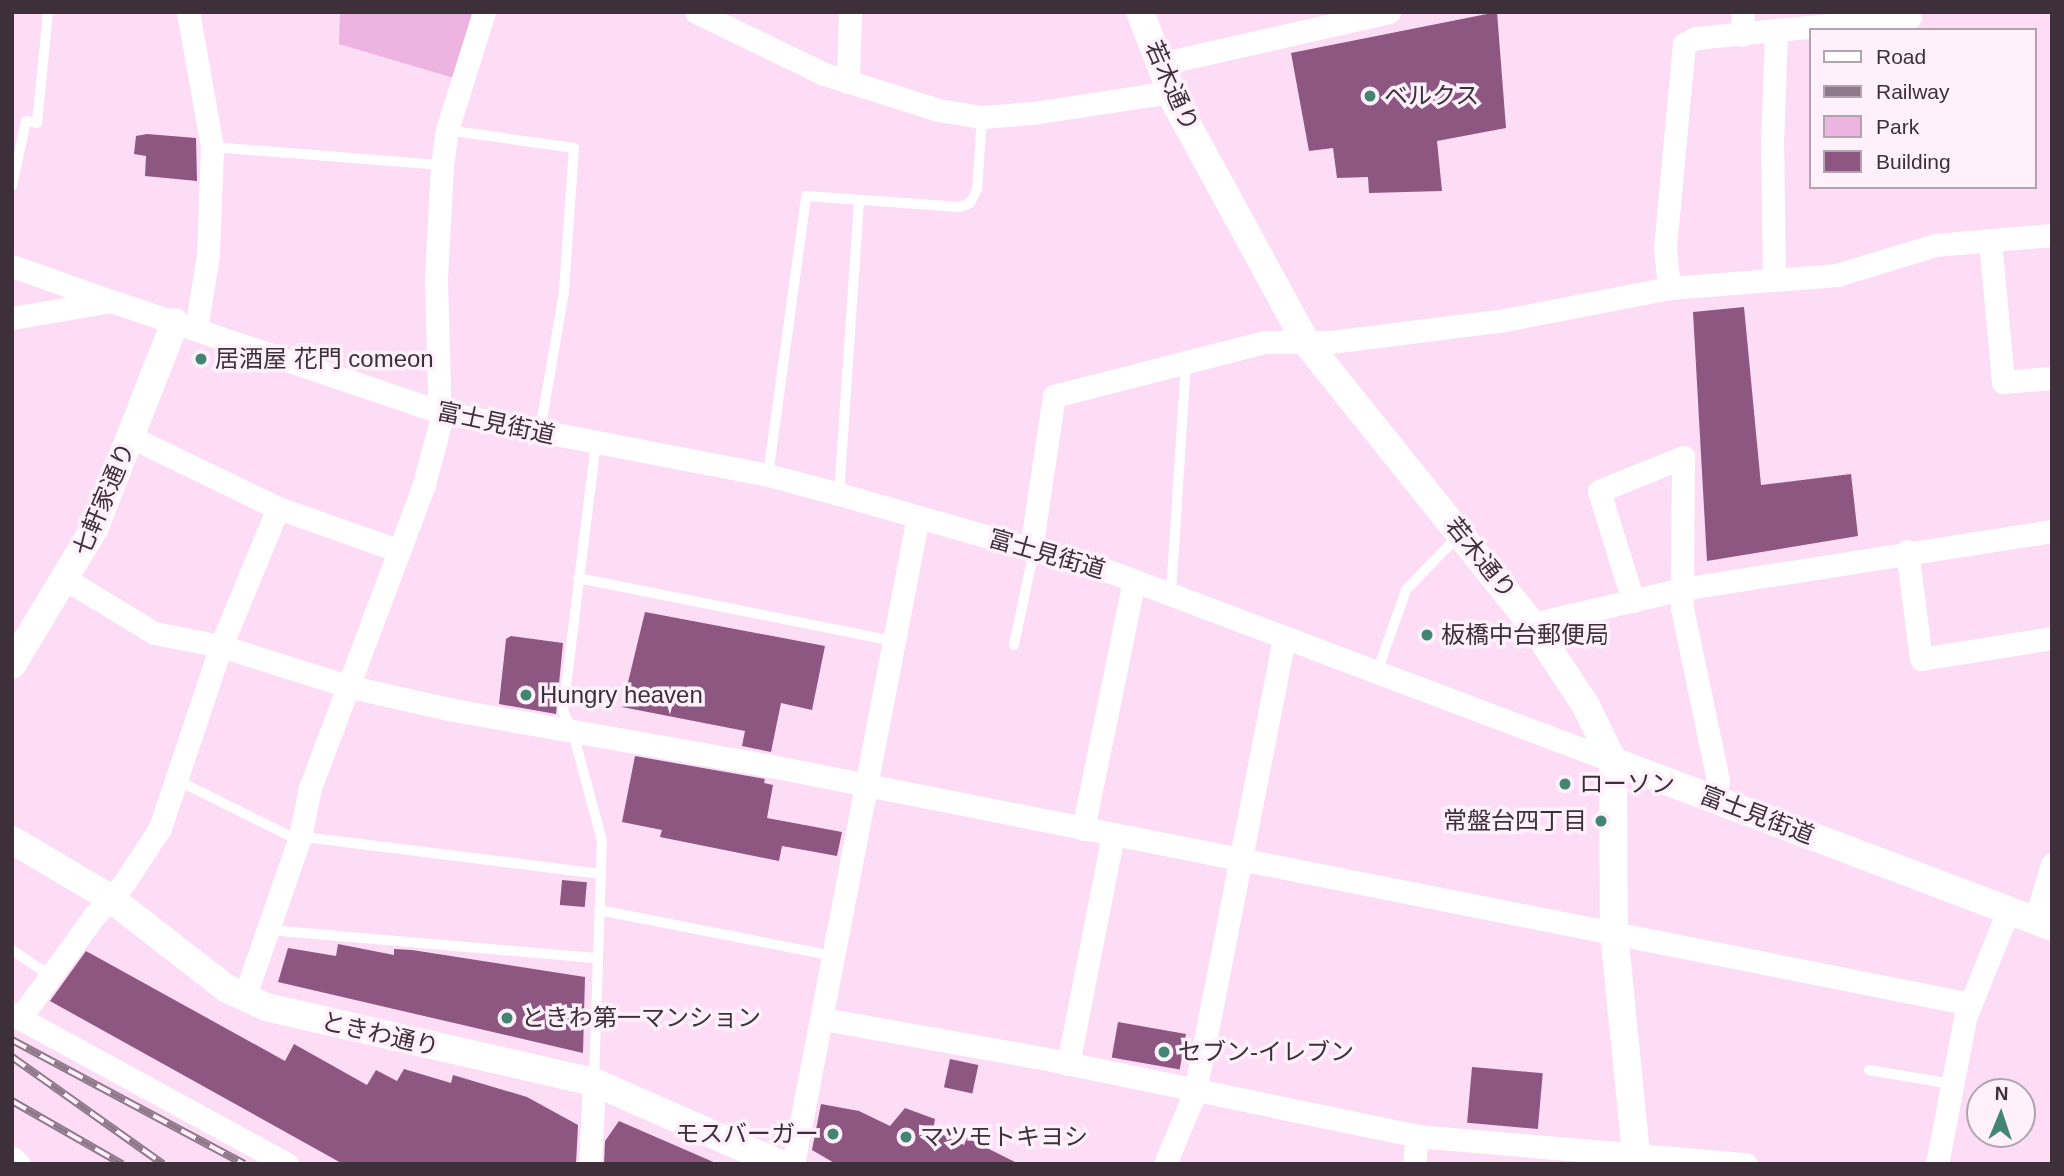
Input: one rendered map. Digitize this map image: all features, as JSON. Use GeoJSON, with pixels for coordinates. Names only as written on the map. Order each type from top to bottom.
{"type":"FeatureCollection","features":[{"type":"Feature","properties":{"kind":"street"},"geometry":{"type":"LineString","coordinates":[[186,326],[208,255],[212,147],[188,12]]}},
{"type":"Feature","properties":{"kind":"street"},"geometry":{"type":"LineString","coordinates":[[244,998],[300,838],[310,788],[424,484],[441,412],[436,277],[442,165],[447,130],[484,12]]}},
{"type":"Feature","properties":{"kind":"street"},"geometry":{"type":"LineString","coordinates":[[696,12],[848,82],[938,110],[982,117],[1171,92]]}},
{"type":"Feature","properties":{"kind":"street"},"geometry":{"type":"LineString","coordinates":[[848,82],[850,12]]}},
{"type":"Feature","properties":{"kind":"street","name":"若木通り"},"geometry":{"type":"LineString","coordinates":[[1140,12],[1171,92],[1305,341],[1532,624],[1586,706],[1613,761],[1614,933],[1637,1159]]}},
{"type":"Feature","properties":{"kind":"street"},"geometry":{"type":"LineString","coordinates":[[1160,64],[1389,12]]}},
{"type":"Feature","properties":{"kind":"street"},"geometry":{"type":"LineString","coordinates":[[1814,28],[1911,15]]}},
{"type":"Feature","properties":{"kind":"street"},"geometry":{"type":"LineString","coordinates":[[1669,288],[1665,248],[1684,44],[1743,24],[1776,33],[1808,29]]}},
{"type":"Feature","properties":{"kind":"street"},"geometry":{"type":"LineString","coordinates":[[1774,280],[1772,142],[1776,33]]}},
{"type":"Feature","properties":{"kind":"street"},"geometry":{"type":"LineString","coordinates":[[1032,549],[1054,396],[1264,341],[1331,342],[1505,320],[1669,288],[1836,275],[1935,245],[2052,235]]}},
{"type":"Feature","properties":{"kind":"street"},"geometry":{"type":"LineString","coordinates":[[1990,241],[2003,382],[2052,379]]}},
{"type":"Feature","properties":{"kind":"street"},"geometry":{"type":"LineString","coordinates":[[12,266],[111,301]]}},
{"type":"Feature","properties":{"kind":"street","name":"富士見街道"},"geometry":{"type":"LineString","coordinates":[[12,318],[111,301],[441,412],[540,434],[768,475],[1032,549],[1171,594],[2043,924]]}},
{"type":"Feature","properties":{"kind":"street","name":"七軒家通り"},"geometry":{"type":"LineString","coordinates":[[12,665],[67,580],[94,529],[131,437],[186,326]]}},
{"type":"Feature","properties":{"kind":"street"},"geometry":{"type":"LineString","coordinates":[[131,437],[278,508],[397,551]]}},
{"type":"Feature","properties":{"kind":"street"},"geometry":{"type":"LineString","coordinates":[[1633,601],[1599,491],[1682,457],[1682,608],[1718,781],[1713,799]]}},
{"type":"Feature","properties":{"kind":"street"},"geometry":{"type":"LineString","coordinates":[[278,508],[221,646],[159,828],[51,977],[16,1016],[287,1164]]}},
{"type":"Feature","properties":{"kind":"street"},"geometry":{"type":"LineString","coordinates":[[793,1164],[919,517]]}},
{"type":"Feature","properties":{"kind":"street"},"geometry":{"type":"LineString","coordinates":[[1532,624],[1682,589],[1907,551],[2052,531]]}},
{"type":"Feature","properties":{"kind":"street"},"geometry":{"type":"LineString","coordinates":[[1907,551],[1921,659],[2052,638]]}},
{"type":"Feature","properties":{"kind":"street"},"geometry":{"type":"LineString","coordinates":[[67,580],[154,633],[221,646],[347,686],[448,709],[572,729],[1971,1004]]}},
{"type":"Feature","properties":{"kind":"street"},"geometry":{"type":"LineString","coordinates":[[1083,829],[1133,580]]}},
{"type":"Feature","properties":{"kind":"street"},"geometry":{"type":"LineString","coordinates":[[1165,1164],[1195,1092],[1284,637]]}},
{"type":"Feature","properties":{"kind":"street"},"geometry":{"type":"LineString","coordinates":[[1068,1064],[1113,835]]}},
{"type":"Feature","properties":{"kind":"street","name":"ときわ通り"},"geometry":{"type":"LineString","coordinates":[[12,840],[110,898],[244,998],[296,1015],[594,1082],[780,1164]]}},
{"type":"Feature","properties":{"kind":"street"},"geometry":{"type":"LineString","coordinates":[[2043,924],[2052,864]]}},
{"type":"Feature","properties":{"kind":"street"},"geometry":{"type":"LineString","coordinates":[[1937,1164],[1971,1004],[2008,911]]}},
{"type":"Feature","properties":{"kind":"street"},"geometry":{"type":"LineString","coordinates":[[822,1019],[1068,1064],[1417,1136],[1637,1159],[1746,1164]]}},
{"type":"Feature","properties":{"kind":"street"},"geometry":{"type":"LineString","coordinates":[[590,1164],[594,1082]]}},
{"type":"Feature","properties":{"kind":"street"},"geometry":{"type":"LineString","coordinates":[[1414,1164],[1417,1136]]}},
{"type":"Feature","properties":{"kind":"street"},"geometry":{"type":"LineString","coordinates":[[12,1158],[19,1164]]}},
{"type":"Feature","properties":{"kind":"lane"},"geometry":{"type":"LineString","coordinates":[[12,186],[26,121],[37,123],[47,12]]}},
{"type":"Feature","properties":{"kind":"lane"},"geometry":{"type":"LineString","coordinates":[[768,475],[806,196],[960,207],[970,202],[977,190],[982,117]]}},
{"type":"Feature","properties":{"kind":"lane"},"geometry":{"type":"LineString","coordinates":[[447,130],[574,148],[564,292],[540,434]]}},
{"type":"Feature","properties":{"kind":"lane"},"geometry":{"type":"LineString","coordinates":[[212,147],[442,165]]}},
{"type":"Feature","properties":{"kind":"lane"},"geometry":{"type":"LineString","coordinates":[[839,494],[859,200]]}},
{"type":"Feature","properties":{"kind":"lane"},"geometry":{"type":"LineString","coordinates":[[1171,594],[1186,363]]}},
{"type":"Feature","properties":{"kind":"lane"},"geometry":{"type":"LineString","coordinates":[[594,1082],[602,841],[572,729],[563,710],[596,443]]}},
{"type":"Feature","properties":{"kind":"lane"},"geometry":{"type":"LineString","coordinates":[[1377,672],[1406,590],[1461,533]]}},
{"type":"Feature","properties":{"kind":"lane"},"geometry":{"type":"LineString","coordinates":[[1014,645],[1032,549]]}},
{"type":"Feature","properties":{"kind":"lane"},"geometry":{"type":"LineString","coordinates":[[578,578],[894,641]]}},
{"type":"Feature","properties":{"kind":"lane"},"geometry":{"type":"LineString","coordinates":[[177,780],[300,838],[601,874]]}},
{"type":"Feature","properties":{"kind":"lane"},"geometry":{"type":"LineString","coordinates":[[598,910],[832,956]]}},
{"type":"Feature","properties":{"kind":"lane"},"geometry":{"type":"LineString","coordinates":[[269,930],[598,958]]}},
{"type":"Feature","properties":{"kind":"lane"},"geometry":{"type":"LineString","coordinates":[[12,950],[51,977]]}},
{"type":"Feature","properties":{"kind":"lane"},"geometry":{"type":"LineString","coordinates":[[1869,1070],[1952,1084]]}},
{"type":"Feature","properties":{"kind":"green space"},"geometry":{"type":"Polygon","coordinates":[[[340,12],[474,12],[454,78],[339,44],[340,12]]]}},
{"type":"Feature","properties":{"kind":"building"},"geometry":{"type":"Polygon","coordinates":[[[1497,12],[1506,128],[1437,141],[1442,191],[1369,193],[1368,177],[1337,178],[1333,148],[1309,151],[1291,53],[1497,12]]]}},
{"type":"Feature","properties":{"kind":"building"},"geometry":{"type":"Polygon","coordinates":[[[147,134],[196,138],[197,181],[145,176],[146,156],[134,154],[136,136],[147,134]]]}},
{"type":"Feature","properties":{"kind":"building"},"geometry":{"type":"Polygon","coordinates":[[[1744,307],[1761,485],[1851,474],[1858,536],[1707,561],[1693,312],[1744,307]]]}},
{"type":"Feature","properties":{"kind":"building"},"geometry":{"type":"Polygon","coordinates":[[[645,612],[825,646],[812,710],[781,703],[771,752],[742,746],[745,731],[622,707],[645,612]]]}},
{"type":"Feature","properties":{"kind":"building"},"geometry":{"type":"Polygon","coordinates":[[[511,636],[563,643],[556,714],[499,704],[506,639],[511,636]]]}},
{"type":"Feature","properties":{"kind":"building"},"geometry":{"type":"Polygon","coordinates":[[[635,756],[765,779],[764,783],[773,785],[767,818],[842,832],[837,856],[782,846],[779,861],[660,837],[662,830],[622,822],[635,756]]]}},
{"type":"Feature","properties":{"kind":"building"},"geometry":{"type":"Polygon","coordinates":[[[562,880],[587,882],[585,907],[560,905],[562,880]]]}},
{"type":"Feature","properties":{"kind":"building","name":"ときわ第一マンション"},"geometry":{"type":"Polygon","coordinates":[[[338,944],[394,955],[394,949],[412,950],[585,977],[583,1053],[278,982],[288,948],[336,956],[338,944]]]}},
{"type":"Feature","properties":{"kind":"building"},"geometry":{"type":"Polygon","coordinates":[[[86,951],[285,1061],[294,1044],[367,1085],[376,1070],[397,1081],[404,1069],[451,1083],[453,1075],[527,1097],[578,1125],[576,1164],[343,1164],[50,1001],[86,951]]]}},
{"type":"Feature","properties":{"kind":"building"},"geometry":{"type":"Polygon","coordinates":[[[1118,1022],[1186,1034],[1180,1069],[1112,1057],[1118,1022]]]}},
{"type":"Feature","properties":{"kind":"building"},"geometry":{"type":"Polygon","coordinates":[[[950,1059],[978,1065],[972,1093],[944,1087],[950,1059]]]}},
{"type":"Feature","properties":{"kind":"building"},"geometry":{"type":"Polygon","coordinates":[[[1472,1067],[1543,1073],[1538,1129],[1467,1123],[1472,1067]]]}},
{"type":"Feature","properties":{"kind":"building"},"geometry":{"type":"Polygon","coordinates":[[[821,1104],[859,1111],[890,1126],[905,1108],[935,1119],[933,1130],[964,1145],[967,1138],[1019,1164],[836,1164],[812,1150],[821,1104]]]}},
{"type":"Feature","properties":{"kind":"building"},"geometry":{"type":"Polygon","coordinates":[[[619,1121],[718,1164],[604,1164],[605,1141],[619,1121]]]}},
{"type":"Feature","properties":{"kind":"railway"},"geometry":{"type":"LineString","coordinates":[[12,1040],[244,1164]]}},
{"type":"Feature","properties":{"kind":"railway"},"geometry":{"type":"LineString","coordinates":[[12,1057],[163,1164]]}},
{"type":"Feature","properties":{"kind":"railway"},"geometry":{"type":"LineString","coordinates":[[12,1101],[122,1164]]}},
{"type":"Feature","properties":{"kind":"place","name":"ベルクス"},"geometry":{"type":"Point","coordinates":[1370,96]}},
{"type":"Feature","properties":{"kind":"place","name":"居酒屋 花門 comeon"},"geometry":{"type":"Point","coordinates":[201,359]}},
{"type":"Feature","properties":{"kind":"place","name":"板橋中台郵便局"},"geometry":{"type":"Point","coordinates":[1427,635]}},
{"type":"Feature","properties":{"kind":"place","name":"Hungry heaven"},"geometry":{"type":"Point","coordinates":[526,695]}},
{"type":"Feature","properties":{"kind":"place","name":"ローソン"},"geometry":{"type":"Point","coordinates":[1565,784]}},
{"type":"Feature","properties":{"kind":"place","name":"常盤台四丁目"},"geometry":{"type":"Point","coordinates":[1601,821]}},
{"type":"Feature","properties":{"kind":"place","name":"ときわ第一マンション"},"geometry":{"type":"Point","coordinates":[507,1018]}},
{"type":"Feature","properties":{"kind":"place","name":"セブン-イレブン"},"geometry":{"type":"Point","coordinates":[1164,1052]}},
{"type":"Feature","properties":{"kind":"place","name":"モスバーガー"},"geometry":{"type":"Point","coordinates":[833,1134]}},
{"type":"Feature","properties":{"kind":"place","name":"マツモトキヨシ"},"geometry":{"type":"Point","coordinates":[906,1137]}}]}
